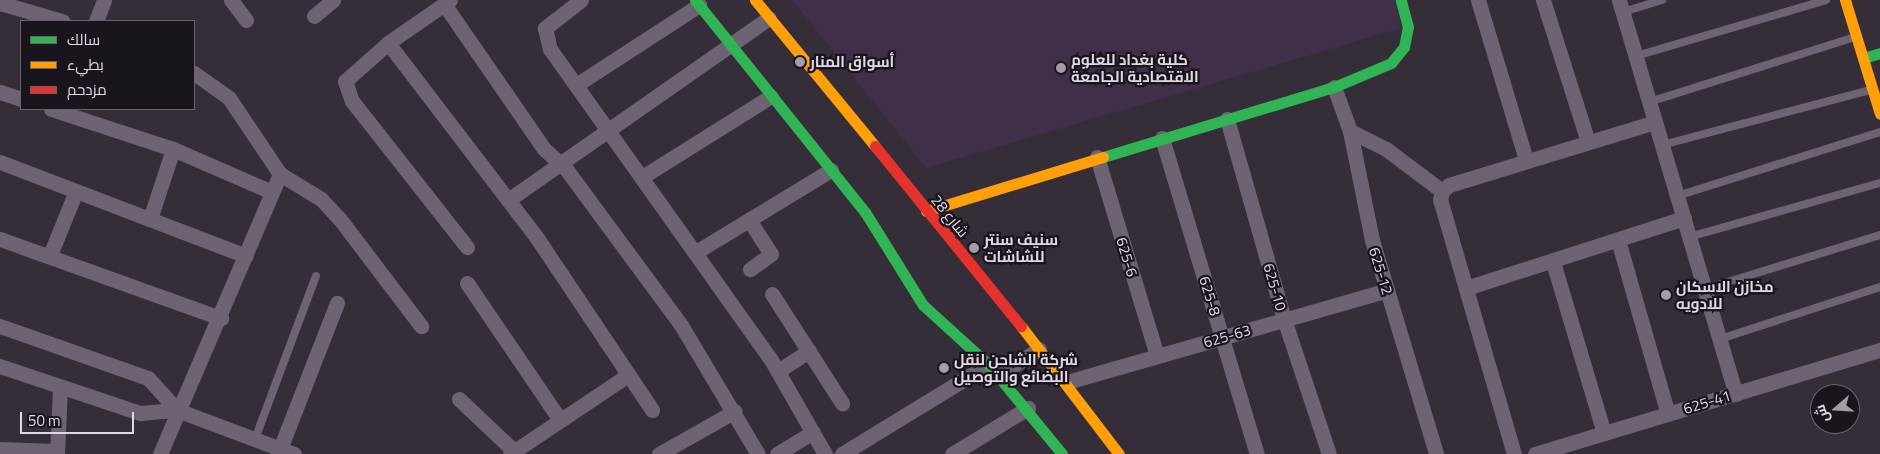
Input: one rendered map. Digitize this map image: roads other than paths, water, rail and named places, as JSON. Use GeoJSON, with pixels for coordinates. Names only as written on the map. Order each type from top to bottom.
{"type":"FeatureCollection","features":[{"type":"Feature","properties":{"kind":"street"},"geometry":{"type":"LineString","coordinates":[[96,20],[104,0]]}},
{"type":"Feature","properties":{"kind":"street"},"geometry":{"type":"LineString","coordinates":[[231,0],[246,20]]}},
{"type":"Feature","properties":{"kind":"street"},"geometry":{"type":"LineString","coordinates":[[314,16],[332,0]]}},
{"type":"Feature","properties":{"kind":"street"},"geometry":{"type":"LineString","coordinates":[[581,0],[545,28],[550,49],[696,252],[778,371],[825,454]]}},
{"type":"Feature","properties":{"kind":"street","name":"شارع 28"},"geometry":{"type":"LineString","coordinates":[[755,0],[1067,382],[1119,454]]}},
{"type":"Feature","properties":{"kind":"street"},"geometry":{"type":"LineString","coordinates":[[926,211],[1097,157],[1334,87],[1391,63],[1404,47],[1408,27],[1401,0]]}},
{"type":"Feature","properties":{"kind":"street"},"geometry":{"type":"LineString","coordinates":[[1478,0],[1526,160]]}},
{"type":"Feature","properties":{"kind":"street"},"geometry":{"type":"LineString","coordinates":[[1543,0],[1588,142]]}},
{"type":"Feature","properties":{"kind":"street"},"geometry":{"type":"LineString","coordinates":[[1845,0],[1880,114]]}},
{"type":"Feature","properties":{"kind":"street"},"geometry":{"type":"LineString","coordinates":[[467,247],[347,92],[345,81],[350,73],[388,43],[447,2],[544,149],[560,164],[681,325],[735,411],[758,454]]}},
{"type":"Feature","properties":{"kind":"street"},"geometry":{"type":"LineString","coordinates":[[576,86],[697,2],[870,219],[923,305],[989,365],[1028,408],[1062,454]]}},
{"type":"Feature","properties":{"kind":"street"},"geometry":{"type":"LineString","coordinates":[[0,3],[59,20]]}},
{"type":"Feature","properties":{"kind":"street"},"geometry":{"type":"LineString","coordinates":[[1621,6],[1736,394]]}},
{"type":"Feature","properties":{"kind":"street"},"geometry":{"type":"LineString","coordinates":[[508,200],[769,18]]}},
{"type":"Feature","properties":{"kind":"street"},"geometry":{"type":"LineString","coordinates":[[388,43],[508,200],[652,410]]}},
{"type":"Feature","properties":{"kind":"street"},"geometry":{"type":"LineString","coordinates":[[1863,58],[1880,53]]}},
{"type":"Feature","properties":{"kind":"street"},"geometry":{"type":"LineString","coordinates":[[195,74],[229,98],[280,174],[328,206],[421,326]]}},
{"type":"Feature","properties":{"kind":"street","name":"625-12"},"geometry":{"type":"LineString","coordinates":[[1334,87],[1350,131],[1387,290],[1436,454]]}},
{"type":"Feature","properties":{"kind":"street"},"geometry":{"type":"LineString","coordinates":[[0,92],[20,99]]}},
{"type":"Feature","properties":{"kind":"street"},"geometry":{"type":"LineString","coordinates":[[642,177],[771,96]]}},
{"type":"Feature","properties":{"kind":"street"},"geometry":{"type":"LineString","coordinates":[[54,110],[173,149],[272,192]]}},
{"type":"Feature","properties":{"kind":"street","name":"625-10"},"geometry":{"type":"LineString","coordinates":[[1227,118],[1284,319],[1329,454]]}},
{"type":"Feature","properties":{"kind":"street"},"geometry":{"type":"LineString","coordinates":[[1442,191],[1526,160],[1655,122]]}},
{"type":"Feature","properties":{"kind":"street"},"geometry":{"type":"LineString","coordinates":[[1350,131],[1386,150],[1442,191]]}},
{"type":"Feature","properties":{"kind":"street","name":"625-8"},"geometry":{"type":"LineString","coordinates":[[1162,138],[1257,454]]}},
{"type":"Feature","properties":{"kind":"street"},"geometry":{"type":"LineString","coordinates":[[150,219],[173,149]]}},
{"type":"Feature","properties":{"kind":"street","name":"625-6"},"geometry":{"type":"LineString","coordinates":[[1097,157],[1157,356]]}},
{"type":"Feature","properties":{"kind":"street"},"geometry":{"type":"LineString","coordinates":[[0,162],[246,256]]}},
{"type":"Feature","properties":{"kind":"street"},"geometry":{"type":"LineString","coordinates":[[696,252],[831,170]]}},
{"type":"Feature","properties":{"kind":"street"},"geometry":{"type":"LineString","coordinates":[[160,454],[177,410],[221,318],[280,174]]}},
{"type":"Feature","properties":{"kind":"street"},"geometry":{"type":"LineString","coordinates":[[50,255],[76,191]]}},
{"type":"Feature","properties":{"kind":"street"},"geometry":{"type":"LineString","coordinates":[[1442,191],[1440,200],[1514,454]]}},
{"type":"Feature","properties":{"kind":"street"},"geometry":{"type":"LineString","coordinates":[[1466,288],[1553,262],[1684,218]]}},
{"type":"Feature","properties":{"kind":"street"},"geometry":{"type":"LineString","coordinates":[[750,220],[771,254],[750,269]]}},
{"type":"Feature","properties":{"kind":"street"},"geometry":{"type":"LineString","coordinates":[[0,239],[50,255],[221,318]]}},
{"type":"Feature","properties":{"kind":"street"},"geometry":{"type":"LineString","coordinates":[[1618,240],[1668,414]]}},
{"type":"Feature","properties":{"kind":"street"},"geometry":{"type":"LineString","coordinates":[[1553,262],[1604,434]]}},
{"type":"Feature","properties":{"kind":"street"},"geometry":{"type":"LineString","coordinates":[[467,283],[560,420]]}},
{"type":"Feature","properties":{"kind":"street","name":"625-63"},"geometry":{"type":"LineString","coordinates":[[1067,382],[1387,290]]}},
{"type":"Feature","properties":{"kind":"street"},"geometry":{"type":"LineString","coordinates":[[772,294],[842,403]]}},
{"type":"Feature","properties":{"kind":"street"},"geometry":{"type":"LineString","coordinates":[[0,366],[60,388],[140,413],[177,410],[286,452],[337,303]]}},
{"type":"Feature","properties":{"kind":"street"},"geometry":{"type":"LineString","coordinates":[[0,326],[148,378],[177,410]]}},
{"type":"Feature","properties":{"kind":"street"},"geometry":{"type":"LineString","coordinates":[[842,454],[989,365],[1013,366],[1039,349]]}},
{"type":"Feature","properties":{"kind":"street","name":"625-41"},"geometry":{"type":"LineString","coordinates":[[1535,454],[1880,350]]}},
{"type":"Feature","properties":{"kind":"street"},"geometry":{"type":"LineString","coordinates":[[778,371],[809,351]]}},
{"type":"Feature","properties":{"kind":"street"},"geometry":{"type":"LineString","coordinates":[[459,399],[512,452],[628,375]]}},
{"type":"Feature","properties":{"kind":"street"},"geometry":{"type":"LineString","coordinates":[[0,449],[57,453],[60,388]]}},
{"type":"Feature","properties":{"kind":"street"},"geometry":{"type":"LineString","coordinates":[[952,454],[1028,408]]}},
{"type":"Feature","properties":{"kind":"street"},"geometry":{"type":"LineString","coordinates":[[660,454],[735,411]]}},
{"type":"Feature","properties":{"kind":"street"},"geometry":{"type":"LineString","coordinates":[[777,454],[813,432]]}},
{"type":"Feature","properties":{"kind":"lane"},"geometry":{"type":"LineString","coordinates":[[1621,6],[1662,0]]}},
{"type":"Feature","properties":{"kind":"lane"},"geometry":{"type":"LineString","coordinates":[[1636,56],[1826,0]]}},
{"type":"Feature","properties":{"kind":"lane"},"geometry":{"type":"LineString","coordinates":[[1649,102],[1856,37]]}},
{"type":"Feature","properties":{"kind":"lane"},"geometry":{"type":"LineString","coordinates":[[1662,145],[1872,89]]}},
{"type":"Feature","properties":{"kind":"lane"},"geometry":{"type":"LineString","coordinates":[[1677,196],[1880,132]]}},
{"type":"Feature","properties":{"kind":"lane"},"geometry":{"type":"LineString","coordinates":[[1689,237],[1880,183]]}},
{"type":"Feature","properties":{"kind":"lane"},"geometry":{"type":"LineString","coordinates":[[1705,289],[1880,235]]}},
{"type":"Feature","properties":{"kind":"lane"},"geometry":{"type":"LineString","coordinates":[[255,439],[316,276]]}},
{"type":"Feature","properties":{"kind":"lane"},"geometry":{"type":"LineString","coordinates":[[1720,339],[1880,287]]}},
{"type":"Feature","properties":{"kind":"place","name":"أسواق المنار"},"geometry":{"type":"Point","coordinates":[800,62]}},
{"type":"Feature","properties":{"kind":"place","name":"كلية بغداد للعلوم الاقتصادية الجامعة"},"geometry":{"type":"Point","coordinates":[1061,68]}},
{"type":"Feature","properties":{"kind":"place","name":"سنيف سنتر للشاشات"},"geometry":{"type":"Point","coordinates":[974,248]}},
{"type":"Feature","properties":{"kind":"place","name":"مخازن الاسكان للادويه"},"geometry":{"type":"Point","coordinates":[1666,295]}},
{"type":"Feature","properties":{"kind":"place","name":"شركة الشاحن لنقل البضائع والتوصيل"},"geometry":{"type":"Point","coordinates":[944,368]}}]}
